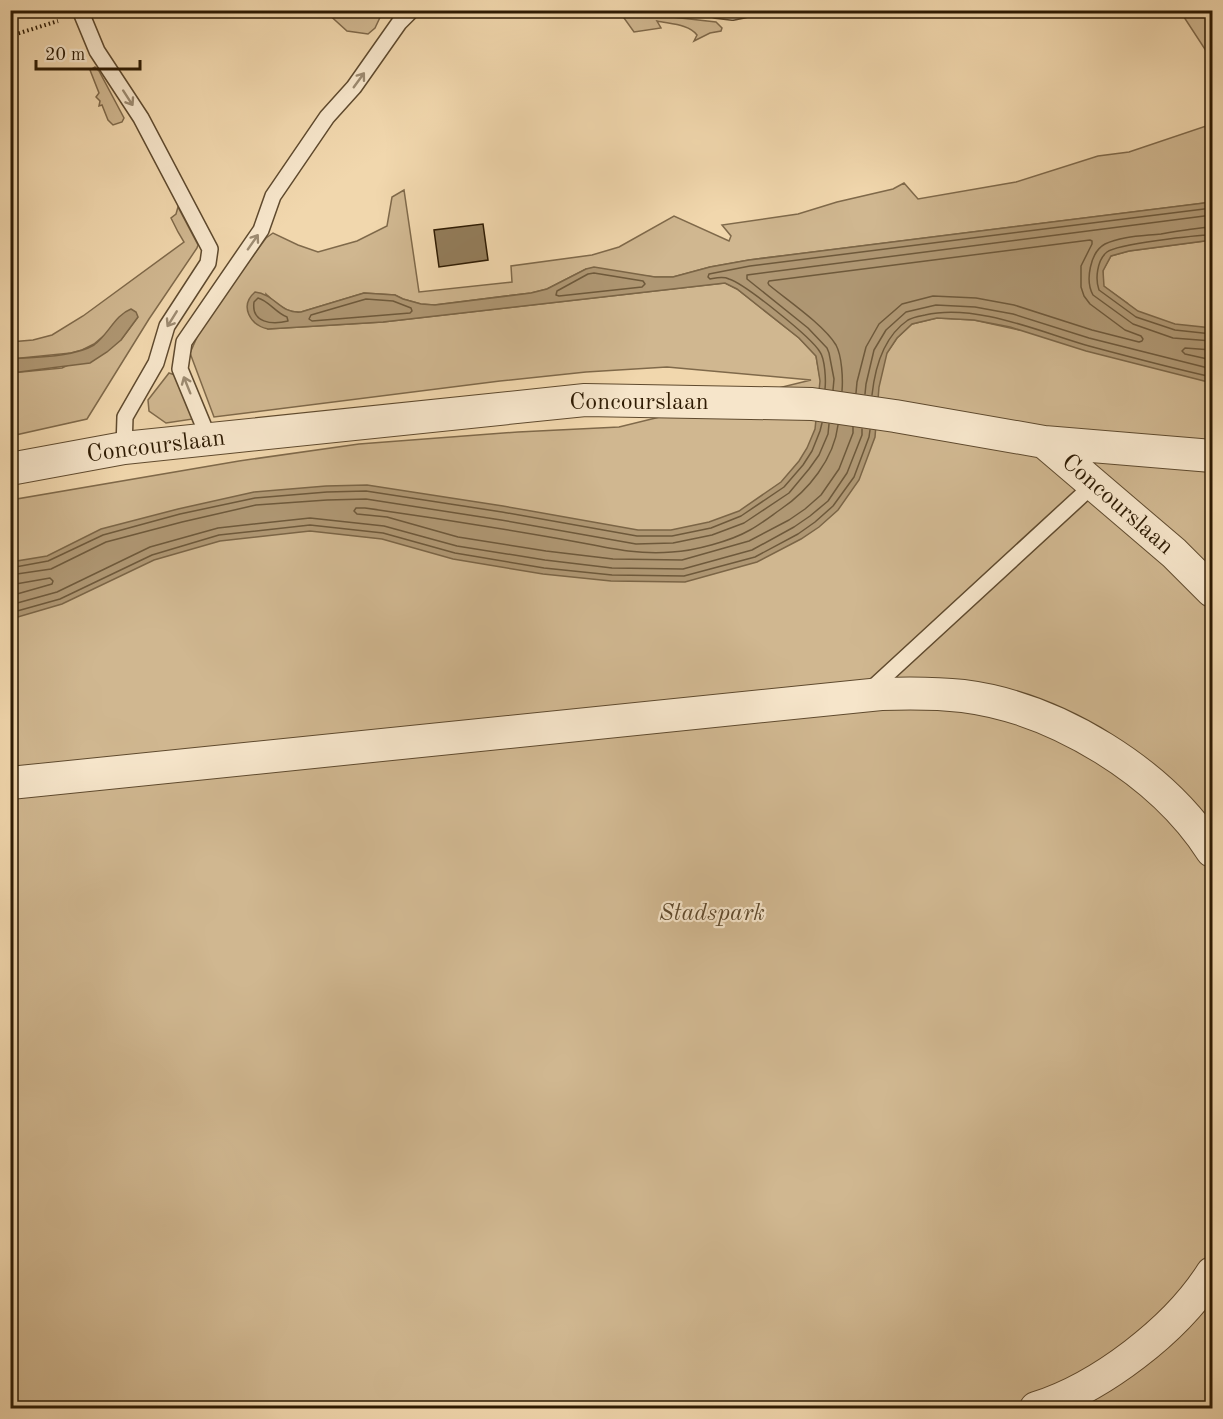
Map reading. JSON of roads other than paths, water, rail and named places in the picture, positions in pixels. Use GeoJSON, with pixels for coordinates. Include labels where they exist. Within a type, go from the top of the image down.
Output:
{"type":"FeatureCollection","features":[{"type":"Feature","properties":{"kind":"street","name":"Concourslaan"},"geometry":{"type":"LineString","coordinates":[[10,469],[124,448],[585,400],[812,404],[1044,442],[1173,553],[1212,591]]}},
{"type":"Feature","properties":{"kind":"street"},"geometry":{"type":"LineString","coordinates":[[1044,442],[1212,456]]}},
{"type":"Feature","properties":{"kind":"street"},"geometry":{"type":"LineString","coordinates":[[10,783],[864,695],[923,693],[964,696],[1005,705],[1045,718],[1083,736],[1119,758],[1152,784],[1182,813],[1212,851]]}},
{"type":"Feature","properties":{"kind":"street"},"geometry":{"type":"LineString","coordinates":[[1036,1408],[1046,1406],[1084,1388],[1120,1366],[1153,1340],[1183,1311],[1212,1273]]}},
{"type":"Feature","properties":{"kind":"lane"},"geometry":{"type":"LineString","coordinates":[[209,439],[180,369],[184,342],[261,230],[273,196],[327,117],[354,87],[399,23],[412,10]]}},
{"type":"Feature","properties":{"kind":"lane"},"geometry":{"type":"LineString","coordinates":[[716,10],[733,12],[743,10]]}},
{"type":"Feature","properties":{"kind":"lane"},"geometry":{"type":"LineString","coordinates":[[81,12],[97,51],[141,118],[210,249],[208,263],[167,326],[156,363],[125,417],[124,448]]}},
{"type":"Feature","properties":{"kind":"lane"},"geometry":{"type":"LineString","coordinates":[[864,695],[1093,485]]}},
{"type":"Feature","properties":{"kind":"water"},"geometry":{"type":"Polygon","coordinates":[[[1212,202],[1212,240],[1129,251],[1111,256],[1103,271],[1104,286],[1138,311],[1175,324],[1212,328],[1212,383],[1086,351],[1010,327],[974,320],[937,318],[912,324],[897,338],[887,353],[879,387],[875,437],[859,480],[838,510],[819,527],[757,562],[685,582],[611,581],[543,574],[453,559],[382,539],[310,531],[220,541],[154,560],[62,604],[11,619],[11,562],[47,556],[101,529],[178,509],[254,492],[367,485],[638,530],[671,530],[709,522],[739,511],[781,482],[799,461],[815,429],[820,381],[816,356],[799,338],[737,289],[725,283],[383,322],[268,329],[256,324],[247,309],[250,297],[255,292],[268,296],[282,307],[294,312],[301,312],[364,293],[395,295],[421,304],[435,305],[531,293],[547,289],[594,267],[655,277],[673,277],[749,260],[1212,202]]]}},
{"type":"Feature","properties":{"kind":"water"},"geometry":{"type":"Polygon","coordinates":[[[131,309],[138,317],[121,340],[90,363],[11,373],[11,359],[65,354],[94,345],[120,316],[131,309]]]}},
{"type":"Feature","properties":{"kind":"park label","name":"Stadspark"},"geometry":{"type":"Point","coordinates":[712,914]}}]}
